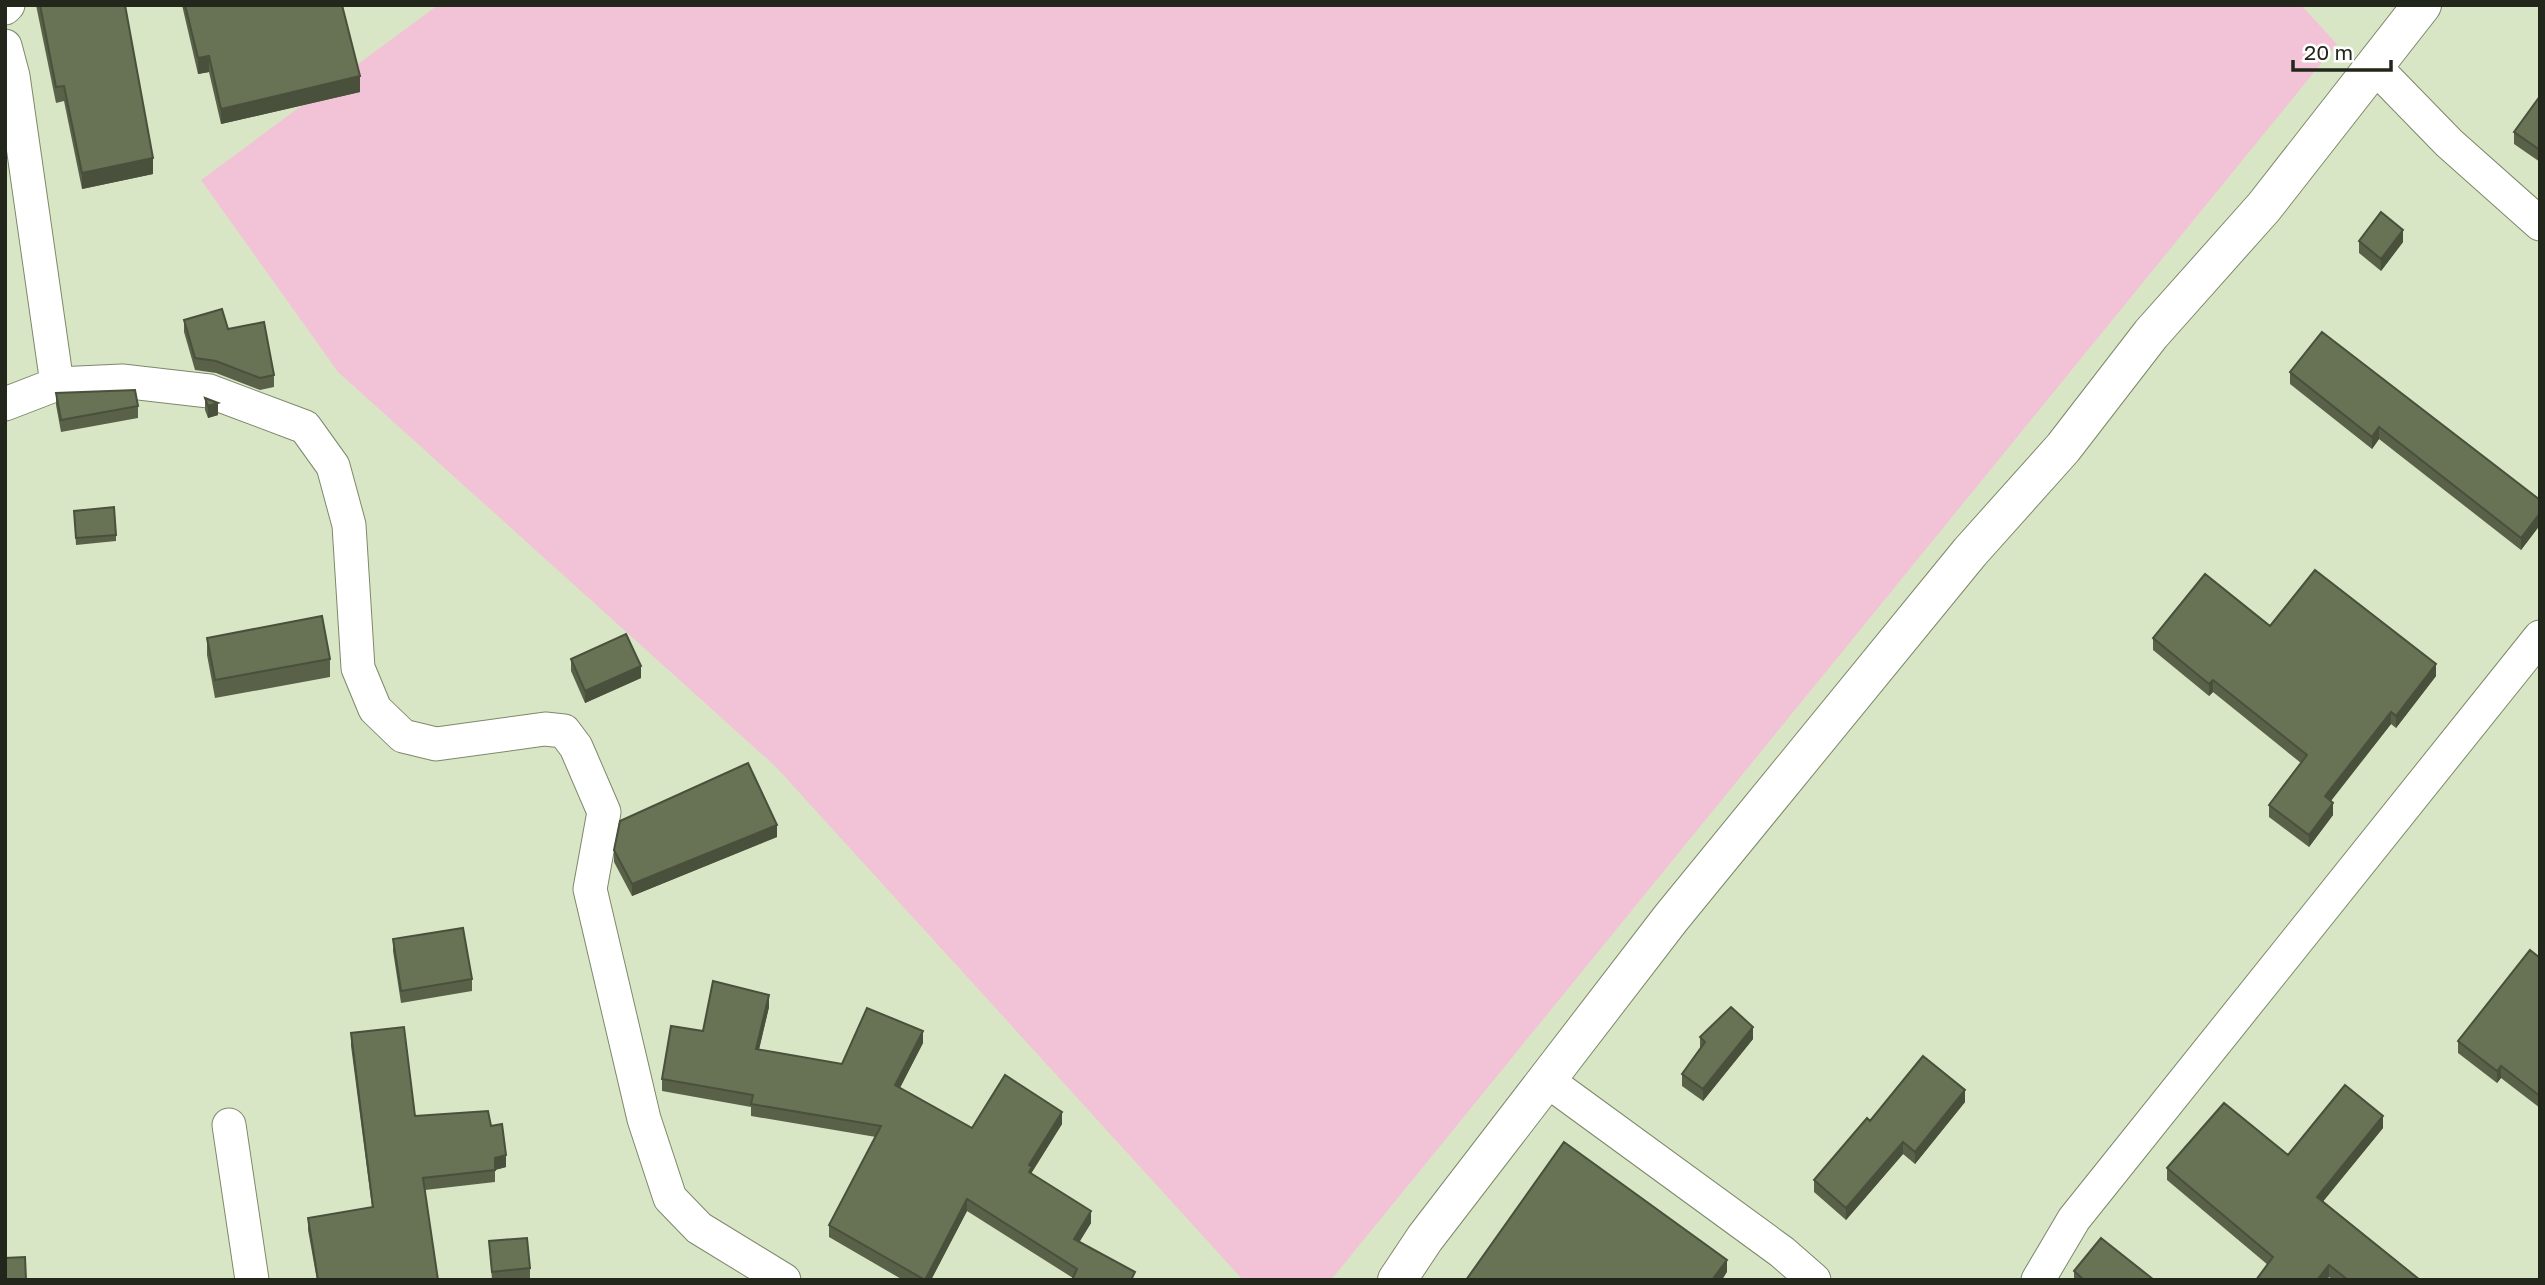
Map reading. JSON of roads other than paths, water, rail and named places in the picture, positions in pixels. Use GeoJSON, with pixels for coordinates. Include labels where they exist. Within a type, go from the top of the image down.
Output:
{"type":"FeatureCollection","features":[{"type":"Feature","properties":{"kind":"street"},"geometry":{"type":"LineString","coordinates":[[1397,1280],[1425,1238],[1545,1079],[1671,918],[1970,552],[2063,448],[2151,334],[2264,207],[2423,5]]}},
{"type":"Feature","properties":{"kind":"street"},"geometry":{"type":"LineString","coordinates":[[5,47],[13,76],[57,384]]}},
{"type":"Feature","properties":{"kind":"street"},"geometry":{"type":"LineString","coordinates":[[2375,67],[2449,143],[2540,224]]}},
{"type":"Feature","properties":{"kind":"street"},"geometry":{"type":"LineString","coordinates":[[5,404],[57,384],[122,382],[209,391],[305,427],[333,466],[349,525],[358,668],[375,709],[403,736],[436,744],[545,729],[564,731],[576,747],[604,812],[590,889],[644,1119],[670,1198],[699,1228],[784,1280]]}},
{"type":"Feature","properties":{"kind":"street"},"geometry":{"type":"LineString","coordinates":[[2038,1280],[2074,1219],[2540,636]]}},
{"type":"Feature","properties":{"kind":"street"},"geometry":{"type":"LineString","coordinates":[[1545,1079],[1782,1252],[1814,1280]]}},
{"type":"Feature","properties":{"kind":"street"},"geometry":{"type":"LineString","coordinates":[[229,1125],[253,1280]]}}]}
